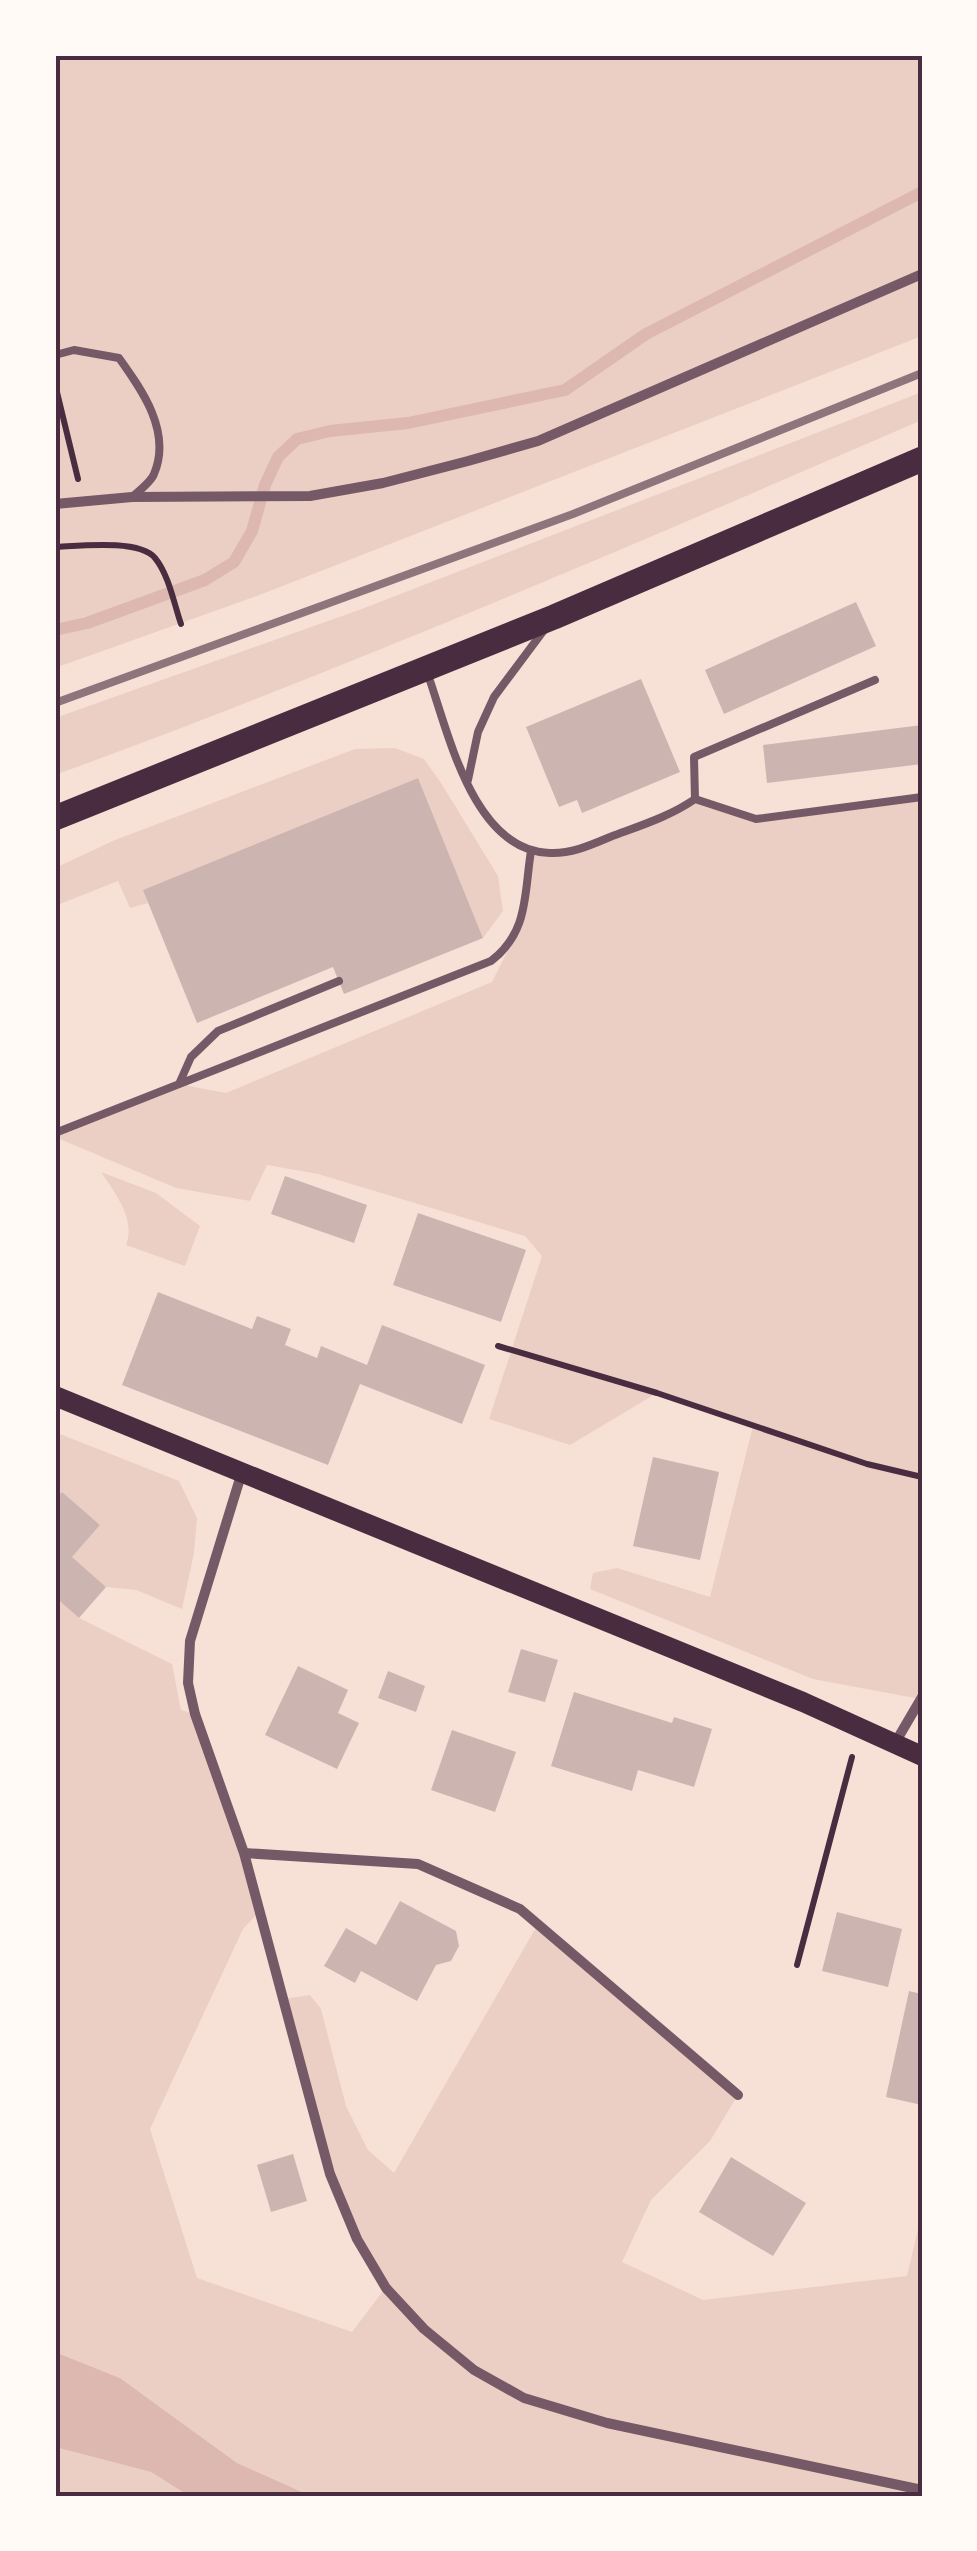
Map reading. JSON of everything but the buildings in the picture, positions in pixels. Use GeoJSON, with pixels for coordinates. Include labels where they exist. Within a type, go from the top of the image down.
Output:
{"type":"FeatureCollection","features":[{"type":"Feature","properties":{"kind":"main road"},"geometry":{"type":"LineString","coordinates":[[55,818],[554,617],[922,459]]}},
{"type":"Feature","properties":{"kind":"main road"},"geometry":{"type":"LineString","coordinates":[[55,1396],[860,1727],[922,1756]]}},
{"type":"Feature","properties":{"kind":"street"},"geometry":{"type":"LineString","coordinates":[[55,504],[132,497],[310,496],[384,482],[538,441],[922,274]]}},
{"type":"Feature","properties":{"kind":"street"},"geometry":{"type":"LineString","coordinates":[[242,1472],[190,1641],[188,1683],[195,1714],[244,1852],[330,2174],[358,2238],[386,2288],[424,2328],[474,2370],[524,2398],[606,2423],[922,2490]]}},
{"type":"Feature","properties":{"kind":"street"},"geometry":{"type":"LineString","coordinates":[[895,1743],[922,1697]]}},
{"type":"Feature","properties":{"kind":"street"},"geometry":{"type":"LineString","coordinates":[[244,1852],[418,1864],[520,1909],[738,2094]]}},
{"type":"Feature","properties":{"kind":"lane"},"geometry":{"type":"LineString","coordinates":[[55,355],[74,350],[119,358],[146,395],[159,438],[154,476],[132,497]]}},
{"type":"Feature","properties":{"kind":"lane"},"geometry":{"type":"LineString","coordinates":[[468,784],[478,732],[494,696],[554,617]]}},
{"type":"Feature","properties":{"kind":"lane"},"geometry":{"type":"LineString","coordinates":[[425,668],[468,784],[490,824],[530,850],[577,850],[676,812],[694,799]]}},
{"type":"Feature","properties":{"kind":"lane"},"geometry":{"type":"LineString","coordinates":[[694,799],[694,758],[874,680]]}},
{"type":"Feature","properties":{"kind":"lane"},"geometry":{"type":"LineString","coordinates":[[694,799],[756,819],[922,796]]}},
{"type":"Feature","properties":{"kind":"lane"},"geometry":{"type":"LineString","coordinates":[[55,1132],[491,961],[509,947],[519,928],[530,850]]}},
{"type":"Feature","properties":{"kind":"lane"},"geometry":{"type":"LineString","coordinates":[[179,1084],[191,1057],[218,1031],[339,981]]}},
{"type":"Feature","properties":{"kind":"path"},"geometry":{"type":"LineString","coordinates":[[55,384],[84,502],[86,546]]}},
{"type":"Feature","properties":{"kind":"path"},"geometry":{"type":"LineString","coordinates":[[55,548],[144,549],[156,559],[181,624]]}},
{"type":"Feature","properties":{"kind":"path"},"geometry":{"type":"LineString","coordinates":[[498,1346],[657,1393],[867,1464],[922,1477]]}},
{"type":"Feature","properties":{"kind":"path"},"geometry":{"type":"LineString","coordinates":[[797,1965],[860,1727]]}},
{"type":"Feature","properties":{"kind":"shaded area"},"geometry":{"type":"Polygon","coordinates":[[[55,55],[922,55],[922,336],[257,596],[55,668],[55,55]]]}},
{"type":"Feature","properties":{"kind":"shaded area"},"geometry":{"type":"Polygon","coordinates":[[[922,392],[922,420],[383,648],[55,775],[55,718],[359,610],[922,392]]]}},
{"type":"Feature","properties":{"kind":"shaded area"},"geometry":{"type":"Polygon","coordinates":[[[395,748],[424,759],[498,876],[503,911],[483,938],[418,778],[144,890],[148,903],[130,908],[118,881],[55,906],[55,868],[115,840],[355,749],[395,748]]]}},
{"type":"Feature","properties":{"kind":"shaded area"},"geometry":{"type":"Polygon","coordinates":[[[922,797],[920,1699],[813,1679],[590,1589],[593,1573],[617,1568],[710,1597],[753,1426],[657,1393],[570,1445],[489,1419],[542,1256],[525,1236],[318,1174],[267,1165],[250,1201],[176,1188],[55,1137],[179,1084],[226,1093],[492,982],[519,928],[531,851],[577,850],[695,799],[756,819],[922,797]]]}},
{"type":"Feature","properties":{"kind":"shaded area"},"geometry":{"type":"Polygon","coordinates":[[[101,1172],[156,1193],[200,1226],[185,1266],[126,1245],[126,1216],[101,1172]]]}},
{"type":"Feature","properties":{"kind":"shaded area"},"geometry":{"type":"Polygon","coordinates":[[[55,1432],[179,1481],[197,1518],[182,1609],[136,1590],[106,1587],[72,1557],[100,1525],[63,1493],[55,1501],[55,1432]]]}},
{"type":"Feature","properties":{"kind":"shaded area"},"geometry":{"type":"Polygon","coordinates":[[[55,1597],[79,1618],[172,1664],[181,1710],[195,1714],[260,1911],[243,1929],[150,2129],[197,2278],[352,2332],[386,2287],[330,2174],[283,1999],[310,1995],[321,2009],[346,2106],[368,2150],[394,2173],[538,1924],[738,2095],[710,2141],[651,2200],[622,2262],[703,2300],[907,2276],[922,2212],[922,2496],[311,2496],[237,2463],[120,2378],[55,2352],[55,1597]]]}},
{"type":"Feature","properties":{"kind":"shaded area"},"geometry":{"type":"Polygon","coordinates":[[[55,2352],[120,2378],[237,2463],[311,2496],[189,2496],[151,2472],[55,2447],[55,2352]]]}},
{"type":"Feature","properties":{"kind":"shaded area"},"geometry":{"type":"Polygon","coordinates":[[[55,2447],[151,2472],[189,2496],[55,2496],[55,2447]]]}},
{"type":"Feature","properties":{"kind":"waterway"},"geometry":{"type":"LineString","coordinates":[[55,630],[87,623],[205,580],[234,562],[252,531],[278,457],[297,439],[330,431],[408,423],[565,390],[646,334],[922,192]]}},
{"type":"Feature","properties":{"kind":"railway"},"geometry":{"type":"LineString","coordinates":[[55,703],[573,514],[922,373]]}}]}
